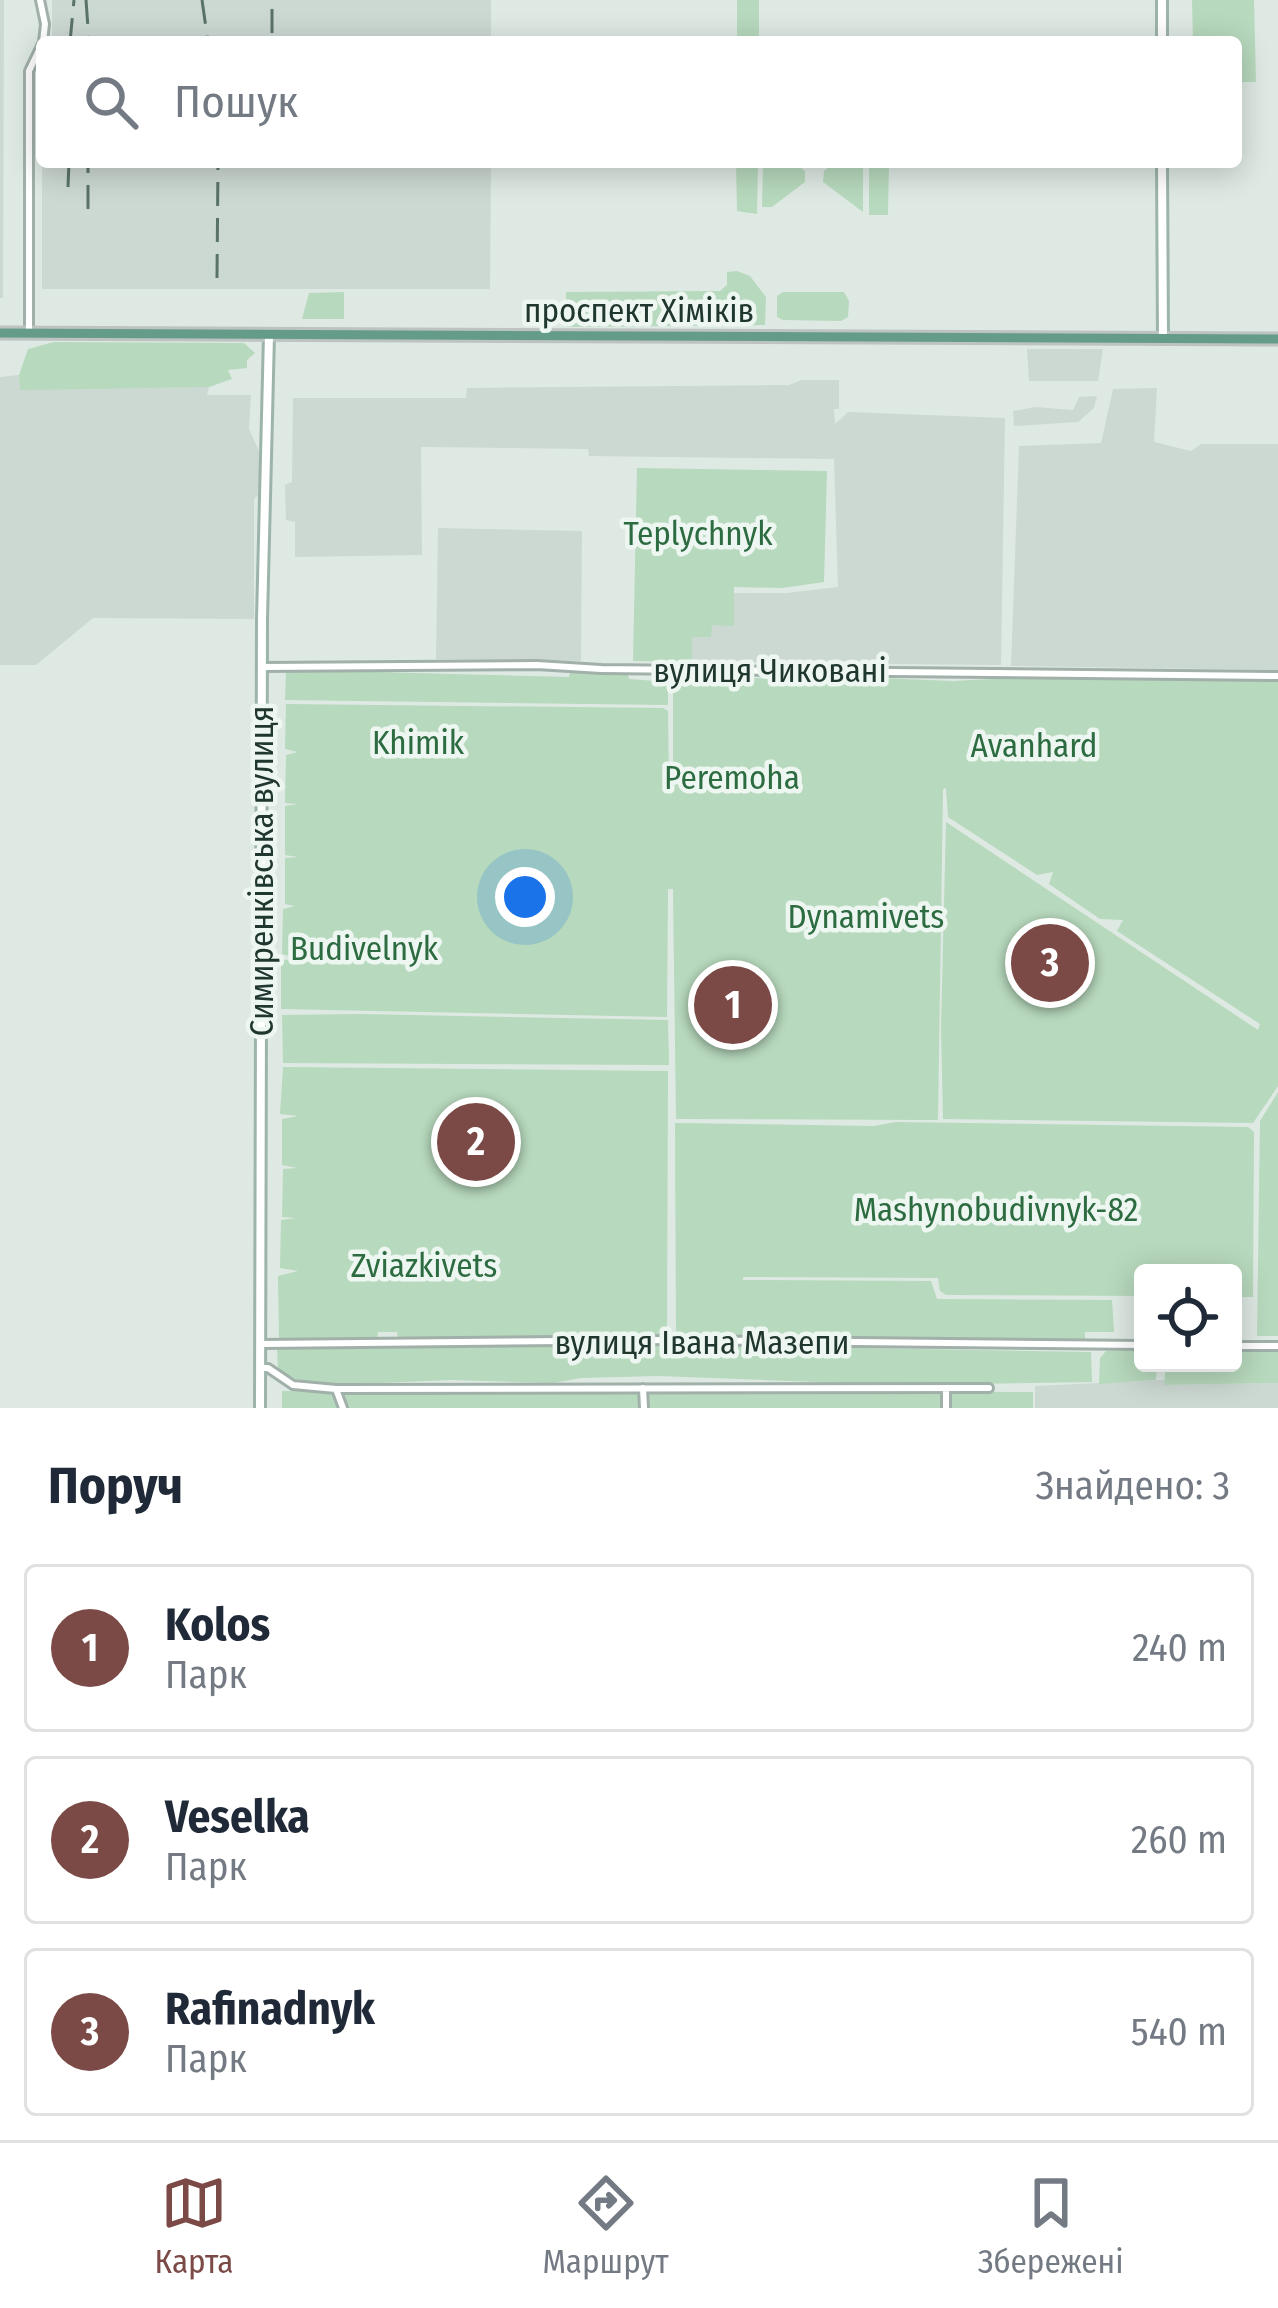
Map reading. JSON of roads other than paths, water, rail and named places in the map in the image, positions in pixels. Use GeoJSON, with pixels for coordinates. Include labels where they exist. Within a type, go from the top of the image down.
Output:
{"type":"FeatureCollection","features":[{"type":"Feature","properties":{"kind":"main road"},"geometry":{"type":"LineString","coordinates":[[1162,0],[1162,36]]}},
{"type":"Feature","properties":{"kind":"main road"},"geometry":{"type":"LineString","coordinates":[[1162,168],[1163,338]]}},
{"type":"Feature","properties":{"kind":"main road","name":"проспект Хіміків"},"geometry":{"type":"LineString","coordinates":[[0,333],[1278,339]]}},
{"type":"Feature","properties":{"kind":"main road","name":"Симиренківська вулиця"},"geometry":{"type":"LineString","coordinates":[[260,1408],[261,667],[269,335]]}},
{"type":"Feature","properties":{"kind":"street"},"geometry":{"type":"LineString","coordinates":[[40,0],[43,36]]}},
{"type":"Feature","properties":{"kind":"street"},"geometry":{"type":"LineString","coordinates":[[29,333],[29,71],[36,56]]}},
{"type":"Feature","properties":{"kind":"street","name":"вулиця Чиковані"},"geometry":{"type":"LineString","coordinates":[[261,667],[537,665],[1278,676]]}},
{"type":"Feature","properties":{"kind":"street","name":"вулиця Івана Мазепи"},"geometry":{"type":"LineString","coordinates":[[260,1344],[672,1340],[1134,1345]]}},
{"type":"Feature","properties":{"kind":"street"},"geometry":{"type":"LineString","coordinates":[[1242,1346],[1278,1346]]}},
{"type":"Feature","properties":{"kind":"street"},"geometry":{"type":"LineString","coordinates":[[260,1368],[292,1384],[336,1388],[989,1388]]}},
{"type":"Feature","properties":{"kind":"street"},"geometry":{"type":"LineString","coordinates":[[336,1388],[343,1408]]}},
{"type":"Feature","properties":{"kind":"street"},"geometry":{"type":"LineString","coordinates":[[643,1388],[644,1408]]}},
{"type":"Feature","properties":{"kind":"street"},"geometry":{"type":"LineString","coordinates":[[946,1388],[946,1408]]}},
{"type":"Feature","properties":{"kind":"railway"},"geometry":{"type":"LineString","coordinates":[[71,36],[74,0]]}},
{"type":"Feature","properties":{"kind":"railway"},"geometry":{"type":"LineString","coordinates":[[86,0],[89,36]]}},
{"type":"Feature","properties":{"kind":"railway"},"geometry":{"type":"LineString","coordinates":[[202,0],[207,36]]}},
{"type":"Feature","properties":{"kind":"railway"},"geometry":{"type":"LineString","coordinates":[[272,0],[272,33]]}},
{"type":"Feature","properties":{"kind":"railway"},"geometry":{"type":"LineString","coordinates":[[68,187],[69,168]]}},
{"type":"Feature","properties":{"kind":"railway"},"geometry":{"type":"LineString","coordinates":[[88,168],[88,209]]}},
{"type":"Feature","properties":{"kind":"railway"},"geometry":{"type":"LineString","coordinates":[[217,278],[218,168]]}},
{"type":"Feature","properties":{"kind":"place","name":"Rafinadnyk"},"geometry":{"type":"Point","coordinates":[1050,963]}},
{"type":"Feature","properties":{"kind":"place","name":"Kolos"},"geometry":{"type":"Point","coordinates":[733,1005]}},
{"type":"Feature","properties":{"kind":"place","name":"Veselka"},"geometry":{"type":"Point","coordinates":[476,1142]}},
{"type":"Feature","properties":{"kind":"park label","name":"Teplychnyk"},"geometry":{"type":"Point","coordinates":[698,533]}},
{"type":"Feature","properties":{"kind":"park label","name":"Khimik"},"geometry":{"type":"Point","coordinates":[418,742]}},
{"type":"Feature","properties":{"kind":"park label","name":"Avanhard"},"geometry":{"type":"Point","coordinates":[1034,745]}},
{"type":"Feature","properties":{"kind":"park label","name":"Peremoha"},"geometry":{"type":"Point","coordinates":[732,777]}},
{"type":"Feature","properties":{"kind":"park label","name":"Dynamivets"},"geometry":{"type":"Point","coordinates":[866,916]}},
{"type":"Feature","properties":{"kind":"park label","name":"Budivelnyk"},"geometry":{"type":"Point","coordinates":[364,948]}},
{"type":"Feature","properties":{"kind":"park label","name":"Mashynobudivnyk-82"},"geometry":{"type":"Point","coordinates":[996,1209]}},
{"type":"Feature","properties":{"kind":"park label","name":"Zviazkivets"},"geometry":{"type":"Point","coordinates":[424,1265]}}]}
